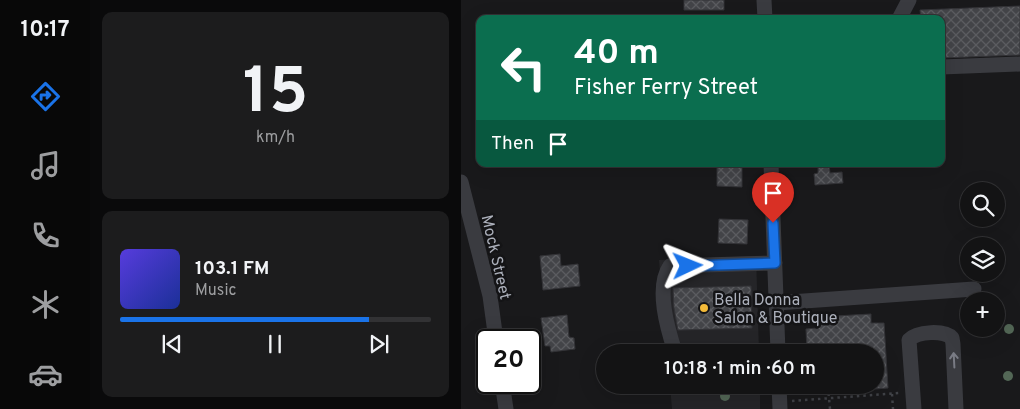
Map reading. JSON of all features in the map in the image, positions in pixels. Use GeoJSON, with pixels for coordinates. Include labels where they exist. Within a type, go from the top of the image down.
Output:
{"type":"FeatureCollection","features":[{"type":"Feature","properties":{"kind":"street"},"geometry":{"type":"LineString","coordinates":[[764,0],[765,15]]}},
{"type":"Feature","properties":{"kind":"street"},"geometry":{"type":"LineString","coordinates":[[901,15],[909,0]]}},
{"type":"Feature","properties":{"kind":"street"},"geometry":{"type":"LineString","coordinates":[[945,67],[1020,64]]}},
{"type":"Feature","properties":{"kind":"street"},"geometry":{"type":"LineString","coordinates":[[771,167],[778,344]]}},
{"type":"Feature","properties":{"kind":"street","name":"Mock Street"},"geometry":{"type":"LineString","coordinates":[[461,182],[490,296],[494,329]]}},
{"type":"Feature","properties":{"kind":"street"},"geometry":{"type":"LineString","coordinates":[[673,344],[665,306],[665,278],[670,266],[775,263]]}},
{"type":"Feature","properties":{"kind":"street"},"geometry":{"type":"LineString","coordinates":[[777,303],[975,289]]}},
{"type":"Feature","properties":{"kind":"street"},"geometry":{"type":"LineString","coordinates":[[914,409],[909,340],[917,334],[945,332],[952,338],[953,344],[956,409]]}},
{"type":"Feature","properties":{"kind":"street"},"geometry":{"type":"LineString","coordinates":[[504,394],[506,409]]}},
{"type":"Feature","properties":{"kind":"path"},"geometry":{"type":"LineString","coordinates":[[780,406],[829,399],[913,392]]}},
{"type":"Feature","properties":{"kind":"path"},"geometry":{"type":"LineString","coordinates":[[829,394],[830,409]]}},
{"type":"Feature","properties":{"kind":"path"},"geometry":{"type":"LineString","coordinates":[[891,394],[893,409]]}},
{"type":"Feature","properties":{"kind":"shaded area"},"geometry":{"type":"Polygon","coordinates":[[[756,256],[759,344],[666,344],[659,260],[756,256]]]}},
{"type":"Feature","properties":{"kind":"shaded area"},"geometry":{"type":"Polygon","coordinates":[[[671,394],[760,394],[760,409],[672,409],[671,394]]]}},
{"type":"Feature","properties":{"kind":"building"},"geometry":{"type":"Polygon","coordinates":[[[684,0],[724,0],[724,10],[684,10],[684,0]]]}},
{"type":"Feature","properties":{"kind":"building"},"geometry":{"type":"Polygon","coordinates":[[[1020,6],[1020,55],[945,58],[945,15],[921,15],[920,10],[1020,6]]]}},
{"type":"Feature","properties":{"kind":"building"},"geometry":{"type":"Polygon","coordinates":[[[717,167],[742,167],[742,187],[717,186],[717,167]]]}},
{"type":"Feature","properties":{"kind":"building"},"geometry":{"type":"Polygon","coordinates":[[[818,167],[829,167],[830,173],[842,172],[843,183],[815,185],[814,174],[818,173],[818,167]]]}},
{"type":"Feature","properties":{"kind":"building"},"geometry":{"type":"Polygon","coordinates":[[[719,219],[748,220],[747,244],[718,243],[719,219]]]}},
{"type":"Feature","properties":{"kind":"building"},"geometry":{"type":"Polygon","coordinates":[[[560,254],[561,266],[578,264],[580,286],[543,290],[540,256],[560,254]]]}},
{"type":"Feature","properties":{"kind":"building"},"geometry":{"type":"Polygon","coordinates":[[[751,286],[752,328],[678,330],[673,288],[751,286]]]}},
{"type":"Feature","properties":{"kind":"building"},"geometry":{"type":"Polygon","coordinates":[[[871,314],[871,323],[884,323],[888,388],[884,388],[884,344],[807,344],[806,329],[817,328],[817,317],[871,314]]]}},
{"type":"Feature","properties":{"kind":"building"},"geometry":{"type":"Polygon","coordinates":[[[567,315],[569,337],[574,338],[575,349],[551,352],[550,346],[545,346],[541,318],[567,315]]]}},
{"type":"Feature","properties":{"kind":"place","name":"Bella Donna Salon & Boutique"},"geometry":{"type":"Point","coordinates":[704,308]}},
{"type":"Feature","properties":{"kind":"route"},"geometry":{"type":"LineString","coordinates":[[688,266],[775,263],[773,223]]}}]}
